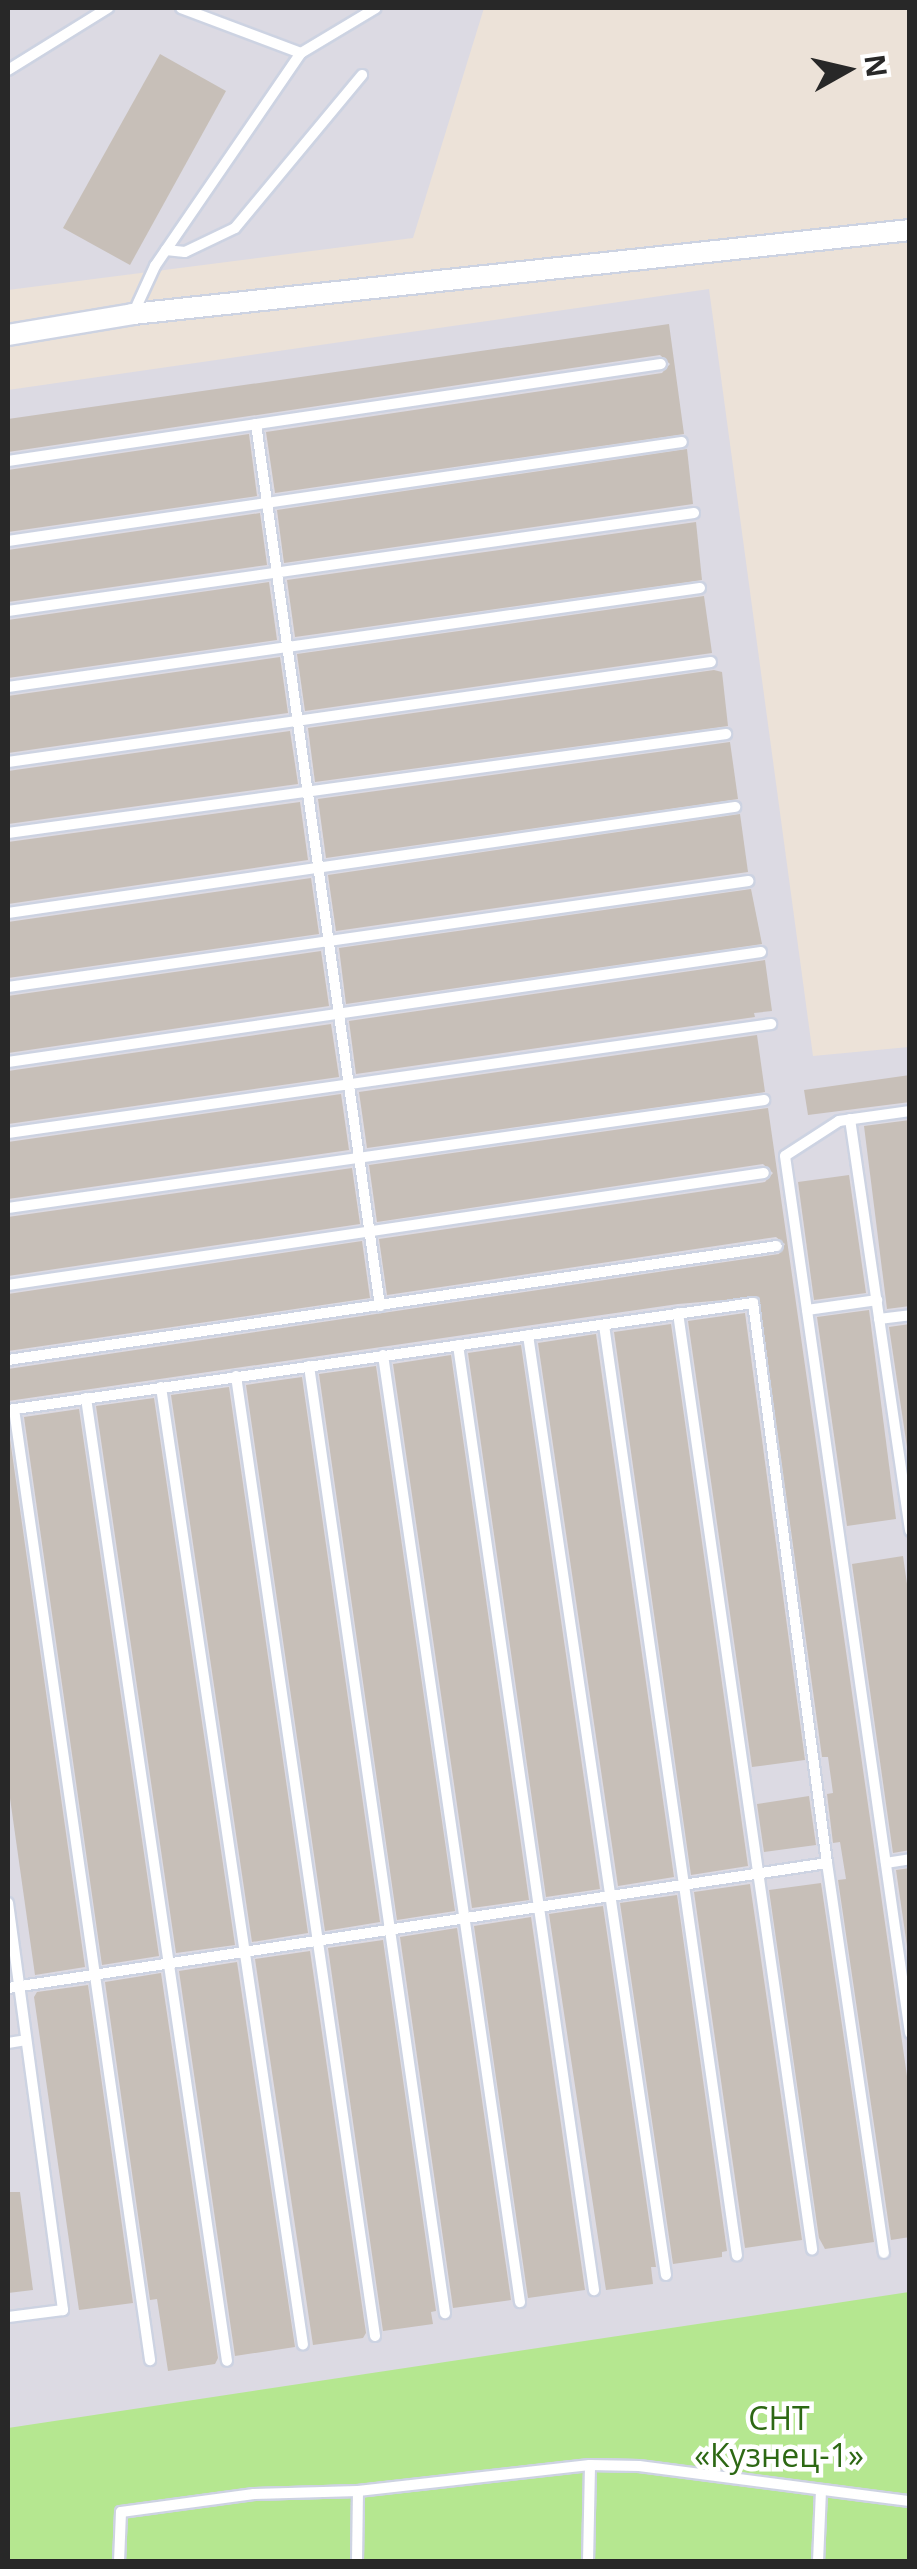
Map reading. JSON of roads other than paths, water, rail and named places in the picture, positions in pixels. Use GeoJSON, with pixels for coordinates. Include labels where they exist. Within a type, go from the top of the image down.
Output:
{"type":"FeatureCollection","features":[{"type":"Feature","properties":{"kind":"street"},"geometry":{"type":"LineString","coordinates":[[8,335],[133,314],[910,230]]}},
{"type":"Feature","properties":{"kind":"lane"},"geometry":{"type":"LineString","coordinates":[[8,70],[108,8]]}},
{"type":"Feature","properties":{"kind":"lane"},"geometry":{"type":"LineString","coordinates":[[181,8],[300,53]]}},
{"type":"Feature","properties":{"kind":"lane"},"geometry":{"type":"LineString","coordinates":[[133,314],[166,250],[300,53],[376,8]]}},
{"type":"Feature","properties":{"kind":"lane"},"geometry":{"type":"LineString","coordinates":[[166,250],[186,252],[235,228],[362,75]]}},
{"type":"Feature","properties":{"kind":"lane"},"geometry":{"type":"LineString","coordinates":[[8,461],[661,364]]}},
{"type":"Feature","properties":{"kind":"lane"},"geometry":{"type":"LineString","coordinates":[[256,424],[380,1306]]}},
{"type":"Feature","properties":{"kind":"lane"},"geometry":{"type":"LineString","coordinates":[[8,541],[682,442]]}},
{"type":"Feature","properties":{"kind":"lane"},"geometry":{"type":"LineString","coordinates":[[8,612],[694,513]]}},
{"type":"Feature","properties":{"kind":"lane"},"geometry":{"type":"LineString","coordinates":[[8,687],[700,588]]}},
{"type":"Feature","properties":{"kind":"lane"},"geometry":{"type":"LineString","coordinates":[[8,762],[711,662]]}},
{"type":"Feature","properties":{"kind":"lane"},"geometry":{"type":"LineString","coordinates":[[8,833],[726,734]]}},
{"type":"Feature","properties":{"kind":"lane"},"geometry":{"type":"LineString","coordinates":[[8,913],[318,871],[735,807]]}},
{"type":"Feature","properties":{"kind":"lane"},"geometry":{"type":"LineString","coordinates":[[8,987],[748,881]]}},
{"type":"Feature","properties":{"kind":"lane"},"geometry":{"type":"LineString","coordinates":[[8,1062],[761,952]]}},
{"type":"Feature","properties":{"kind":"lane"},"geometry":{"type":"LineString","coordinates":[[8,1134],[771,1024]]}},
{"type":"Feature","properties":{"kind":"lane"},"geometry":{"type":"LineString","coordinates":[[8,1208],[764,1100]]}},
{"type":"Feature","properties":{"kind":"lane"},"geometry":{"type":"LineString","coordinates":[[910,1111],[839,1121],[785,1156],[910,2033]]}},
{"type":"Feature","properties":{"kind":"lane"},"geometry":{"type":"LineString","coordinates":[[850,1120],[910,1530]]}},
{"type":"Feature","properties":{"kind":"lane"},"geometry":{"type":"LineString","coordinates":[[8,1285],[764,1173]]}},
{"type":"Feature","properties":{"kind":"lane"},"geometry":{"type":"LineString","coordinates":[[8,1360],[777,1246]]}},
{"type":"Feature","properties":{"kind":"lane"},"geometry":{"type":"LineString","coordinates":[[807,1310],[877,1300]]}},
{"type":"Feature","properties":{"kind":"lane"},"geometry":{"type":"LineString","coordinates":[[150,2360],[11,1410],[236,1376],[753,1303],[826,1863],[884,2253]]}},
{"type":"Feature","properties":{"kind":"lane"},"geometry":{"type":"LineString","coordinates":[[678,1313],[812,2249]]}},
{"type":"Feature","properties":{"kind":"lane"},"geometry":{"type":"LineString","coordinates":[[879,1319],[910,1316]]}},
{"type":"Feature","properties":{"kind":"lane"},"geometry":{"type":"LineString","coordinates":[[604,1324],[737,2256]]}},
{"type":"Feature","properties":{"kind":"lane"},"geometry":{"type":"LineString","coordinates":[[528,1335],[666,2276]]}},
{"type":"Feature","properties":{"kind":"lane"},"geometry":{"type":"LineString","coordinates":[[458,1345],[594,2290]]}},
{"type":"Feature","properties":{"kind":"lane"},"geometry":{"type":"LineString","coordinates":[[383,1355],[520,2302]]}},
{"type":"Feature","properties":{"kind":"lane"},"geometry":{"type":"LineString","coordinates":[[308,1366],[445,2313]]}},
{"type":"Feature","properties":{"kind":"lane"},"geometry":{"type":"LineString","coordinates":[[236,1376],[375,2336]]}},
{"type":"Feature","properties":{"kind":"lane"},"geometry":{"type":"LineString","coordinates":[[162,1387],[302,2344]]}},
{"type":"Feature","properties":{"kind":"lane"},"geometry":{"type":"LineString","coordinates":[[86,1398],[226,2361]]}},
{"type":"Feature","properties":{"kind":"lane"},"geometry":{"type":"LineString","coordinates":[[886,1863],[910,1859]]}},
{"type":"Feature","properties":{"kind":"lane"},"geometry":{"type":"LineString","coordinates":[[13,1988],[826,1863]]}},
{"type":"Feature","properties":{"kind":"lane"},"geometry":{"type":"LineString","coordinates":[[8,1903],[13,1988],[26,2040],[63,2310],[8,2317]]}},
{"type":"Feature","properties":{"kind":"lane"},"geometry":{"type":"LineString","coordinates":[[8,2043],[26,2040]]}},
{"type":"Feature","properties":{"kind":"lane"},"geometry":{"type":"LineString","coordinates":[[588,2562],[590,2465]]}},
{"type":"Feature","properties":{"kind":"lane"},"geometry":{"type":"LineString","coordinates":[[119,2562],[121,2512],[254,2494],[358,2490],[590,2465],[639,2466],[910,2501]]}},
{"type":"Feature","properties":{"kind":"lane"},"geometry":{"type":"LineString","coordinates":[[358,2490],[358,2562]]}},
{"type":"Feature","properties":{"kind":"lane"},"geometry":{"type":"LineString","coordinates":[[818,2562],[821,2490]]}},
{"type":"Feature","properties":{"kind":"park label","name":"СНТ «Кузнец-1»"},"geometry":{"type":"Point","coordinates":[779,2438]}}]}
